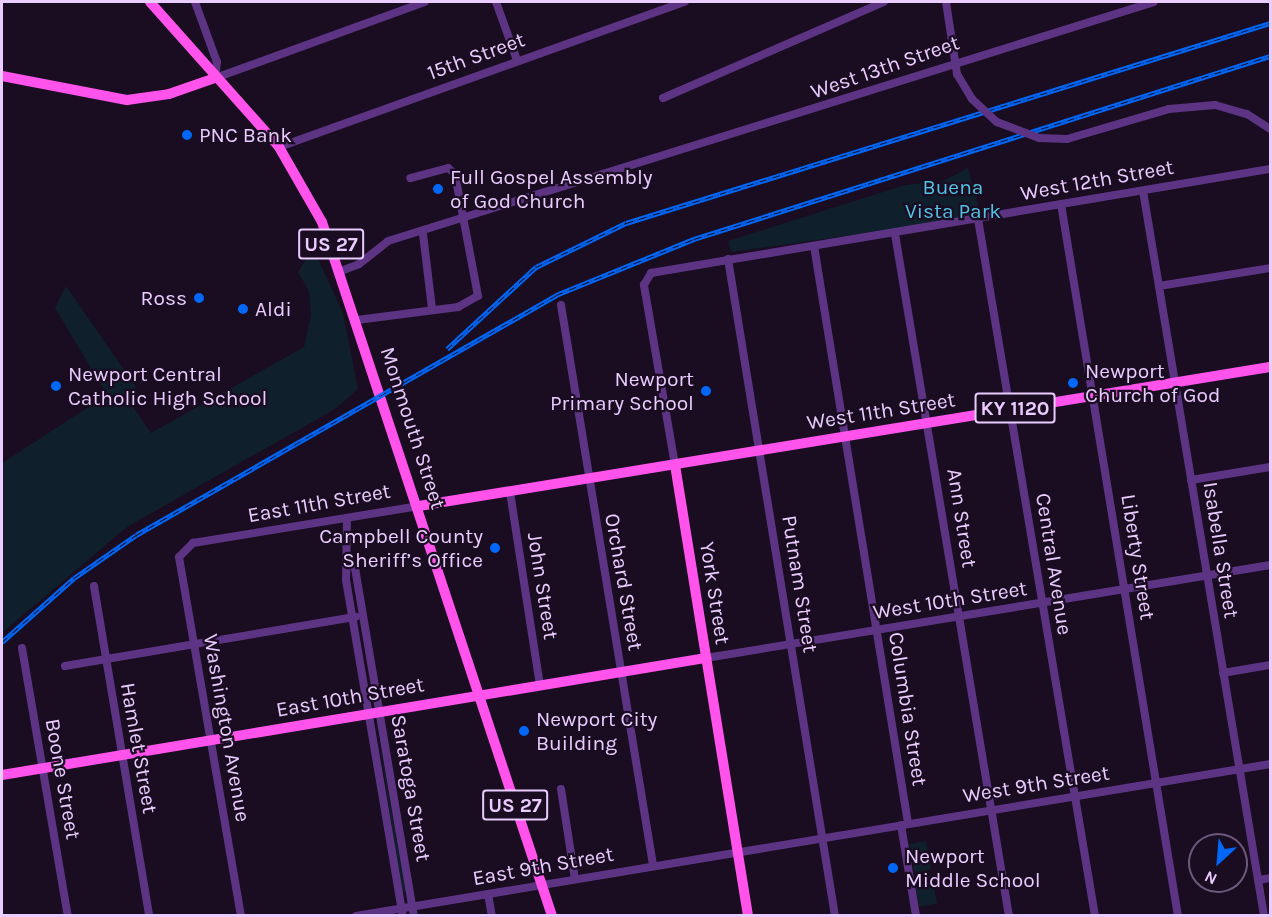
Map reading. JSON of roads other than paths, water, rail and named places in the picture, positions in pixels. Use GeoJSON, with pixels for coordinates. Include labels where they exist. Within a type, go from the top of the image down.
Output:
{"type":"FeatureCollection","features":[{"type":"Feature","properties":{"kind":"main road","name":"Monmouth Street"},"geometry":{"type":"LineString","coordinates":[[150,2],[215,78],[279,147],[311,199],[341,271],[552,915]]}},
{"type":"Feature","properties":{"kind":"main road"},"geometry":{"type":"LineString","coordinates":[[2,76],[127,100],[169,94],[215,78]]}},
{"type":"Feature","properties":{"kind":"main road","name":"West 11th Street"},"geometry":{"type":"LineString","coordinates":[[675,465],[1270,367]]}},
{"type":"Feature","properties":{"kind":"main road","name":"East 11th Street"},"geometry":{"type":"LineString","coordinates":[[419,506],[675,465]]}},
{"type":"Feature","properties":{"kind":"main road","name":"York Street"},"geometry":{"type":"LineString","coordinates":[[675,465],[748,915]]}},
{"type":"Feature","properties":{"kind":"main road","name":"East 10th Street"},"geometry":{"type":"LineString","coordinates":[[2,775],[706,658]]}},
{"type":"Feature","properties":{"kind":"street"},"geometry":{"type":"LineString","coordinates":[[195,2],[217,62],[215,78],[425,2]]}},
{"type":"Feature","properties":{"kind":"street"},"geometry":{"type":"LineString","coordinates":[[496,2],[517,60]]}},
{"type":"Feature","properties":{"kind":"street","name":"15th Street"},"geometry":{"type":"LineString","coordinates":[[279,147],[517,60],[685,2]]}},
{"type":"Feature","properties":{"kind":"street"},"geometry":{"type":"LineString","coordinates":[[663,98],[884,2]]}},
{"type":"Feature","properties":{"kind":"street"},"geometry":{"type":"LineString","coordinates":[[946,2],[957,74],[972,99],[997,122],[1039,138],[1067,139],[1169,109],[1215,105],[1247,114],[1270,129]]}},
{"type":"Feature","properties":{"kind":"street","name":"West 13th Street"},"geometry":{"type":"LineString","coordinates":[[341,271],[359,264],[388,242],[423,234],[628,169],[955,61],[1154,2]]}},
{"type":"Feature","properties":{"kind":"street"},"geometry":{"type":"LineString","coordinates":[[357,320],[476,299],[466,219],[458,180],[448,168],[410,178]]}},
{"type":"Feature","properties":{"kind":"street","name":"West 12th Street"},"geometry":{"type":"LineString","coordinates":[[646,278],[728,259],[896,234],[1270,169]]}},
{"type":"Feature","properties":{"kind":"street","name":"Isabella Street"},"geometry":{"type":"LineString","coordinates":[[1143,191],[1264,915]]}},
{"type":"Feature","properties":{"kind":"street","name":"Liberty Street"},"geometry":{"type":"LineString","coordinates":[[1061,204],[1178,915]]}},
{"type":"Feature","properties":{"kind":"street","name":"Central Avenue"},"geometry":{"type":"LineString","coordinates":[[978,219],[1073,797],[1095,915]]}},
{"type":"Feature","properties":{"kind":"street"},"geometry":{"type":"LineString","coordinates":[[423,234],[432,308]]}},
{"type":"Feature","properties":{"kind":"street","name":"Ann Street"},"geometry":{"type":"LineString","coordinates":[[896,234],[1009,915]]}},
{"type":"Feature","properties":{"kind":"street","name":"Columbia Street"},"geometry":{"type":"LineString","coordinates":[[814,246],[876,629],[905,824],[915,915]]}},
{"type":"Feature","properties":{"kind":"street","name":"Putnam Street"},"geometry":{"type":"LineString","coordinates":[[728,259],[836,915]]}},
{"type":"Feature","properties":{"kind":"street"},"geometry":{"type":"LineString","coordinates":[[1159,286],[1270,268]]}},
{"type":"Feature","properties":{"kind":"street","name":"York Street"},"geometry":{"type":"LineString","coordinates":[[646,278],[675,465]]}},
{"type":"Feature","properties":{"kind":"street","name":"Orchard Street"},"geometry":{"type":"LineString","coordinates":[[561,305],[653,865]]}},
{"type":"Feature","properties":{"kind":"street"},"geometry":{"type":"LineString","coordinates":[[1191,480],[1270,467]]}},
{"type":"Feature","properties":{"kind":"street","name":"John Street"},"geometry":{"type":"LineString","coordinates":[[510,492],[540,685]]}},
{"type":"Feature","properties":{"kind":"street","name":"East 11th Street"},"geometry":{"type":"LineString","coordinates":[[184,548],[419,506]]}},
{"type":"Feature","properties":{"kind":"street","name":"Saratoga Street"},"geometry":{"type":"LineString","coordinates":[[347,518],[349,563],[363,616],[402,912]]}},
{"type":"Feature","properties":{"kind":"street","name":"Washington Avenue"},"geometry":{"type":"LineString","coordinates":[[184,548],[179,557],[241,915]]}},
{"type":"Feature","properties":{"kind":"street","name":"Saratoga Street"},"geometry":{"type":"LineString","coordinates":[[349,563],[345,570],[351,617],[374,712],[413,911]]}},
{"type":"Feature","properties":{"kind":"street","name":"West 10th Street"},"geometry":{"type":"LineString","coordinates":[[706,658],[1270,565]]}},
{"type":"Feature","properties":{"kind":"street","name":"Hamlet Street"},"geometry":{"type":"LineString","coordinates":[[94,585],[149,915]]}},
{"type":"Feature","properties":{"kind":"street"},"geometry":{"type":"LineString","coordinates":[[65,666],[363,616]]}},
{"type":"Feature","properties":{"kind":"street","name":"Boone Street"},"geometry":{"type":"LineString","coordinates":[[22,648],[68,915]]}},
{"type":"Feature","properties":{"kind":"street"},"geometry":{"type":"LineString","coordinates":[[1223,673],[1270,665]]}},
{"type":"Feature","properties":{"kind":"street","name":"West 9th Street"},"geometry":{"type":"LineString","coordinates":[[737,851],[1270,764]]}},
{"type":"Feature","properties":{"kind":"street"},"geometry":{"type":"LineString","coordinates":[[561,789],[575,879]]}},
{"type":"Feature","properties":{"kind":"street","name":"East 9th Street"},"geometry":{"type":"LineString","coordinates":[[356,915],[413,911],[542,884],[737,851]]}},
{"type":"Feature","properties":{"kind":"street"},"geometry":{"type":"LineString","coordinates":[[1258,880],[1270,878]]}},
{"type":"Feature","properties":{"kind":"street"},"geometry":{"type":"LineString","coordinates":[[488,894],[492,915]]}},
{"type":"Feature","properties":{"kind":"railway"},"geometry":{"type":"LineString","coordinates":[[447,349],[536,267],[626,223],[1270,23]]}},
{"type":"Feature","properties":{"kind":"railway"},"geometry":{"type":"LineString","coordinates":[[2,642],[74,578],[136,535],[556,295],[694,239],[1270,56]]}},
{"type":"Feature","properties":{"kind":"place","name":"PNC Bank"},"geometry":{"type":"Point","coordinates":[187,135]}},
{"type":"Feature","properties":{"kind":"place","name":"Full Gospel Assembly of God Church"},"geometry":{"type":"Point","coordinates":[438,189]}},
{"type":"Feature","properties":{"kind":"place","name":"Ross"},"geometry":{"type":"Point","coordinates":[199,298]}},
{"type":"Feature","properties":{"kind":"place","name":"Aldi"},"geometry":{"type":"Point","coordinates":[243,309]}},
{"type":"Feature","properties":{"kind":"place","name":"Newport Church of God"},"geometry":{"type":"Point","coordinates":[1073,383]}},
{"type":"Feature","properties":{"kind":"place","name":"Newport Central Catholic High School"},"geometry":{"type":"Point","coordinates":[56,386]}},
{"type":"Feature","properties":{"kind":"place","name":"Newport Primary School"},"geometry":{"type":"Point","coordinates":[706,391]}},
{"type":"Feature","properties":{"kind":"place","name":"Campbell County Sheriff’s Office"},"geometry":{"type":"Point","coordinates":[495,548]}},
{"type":"Feature","properties":{"kind":"place","name":"Newport City Building"},"geometry":{"type":"Point","coordinates":[524,731]}},
{"type":"Feature","properties":{"kind":"place","name":"Newport Middle School"},"geometry":{"type":"Point","coordinates":[893,868]}},
{"type":"Feature","properties":{"kind":"park label","name":"Buena Vista Park"},"geometry":{"type":"Point","coordinates":[953,199]}}]}
